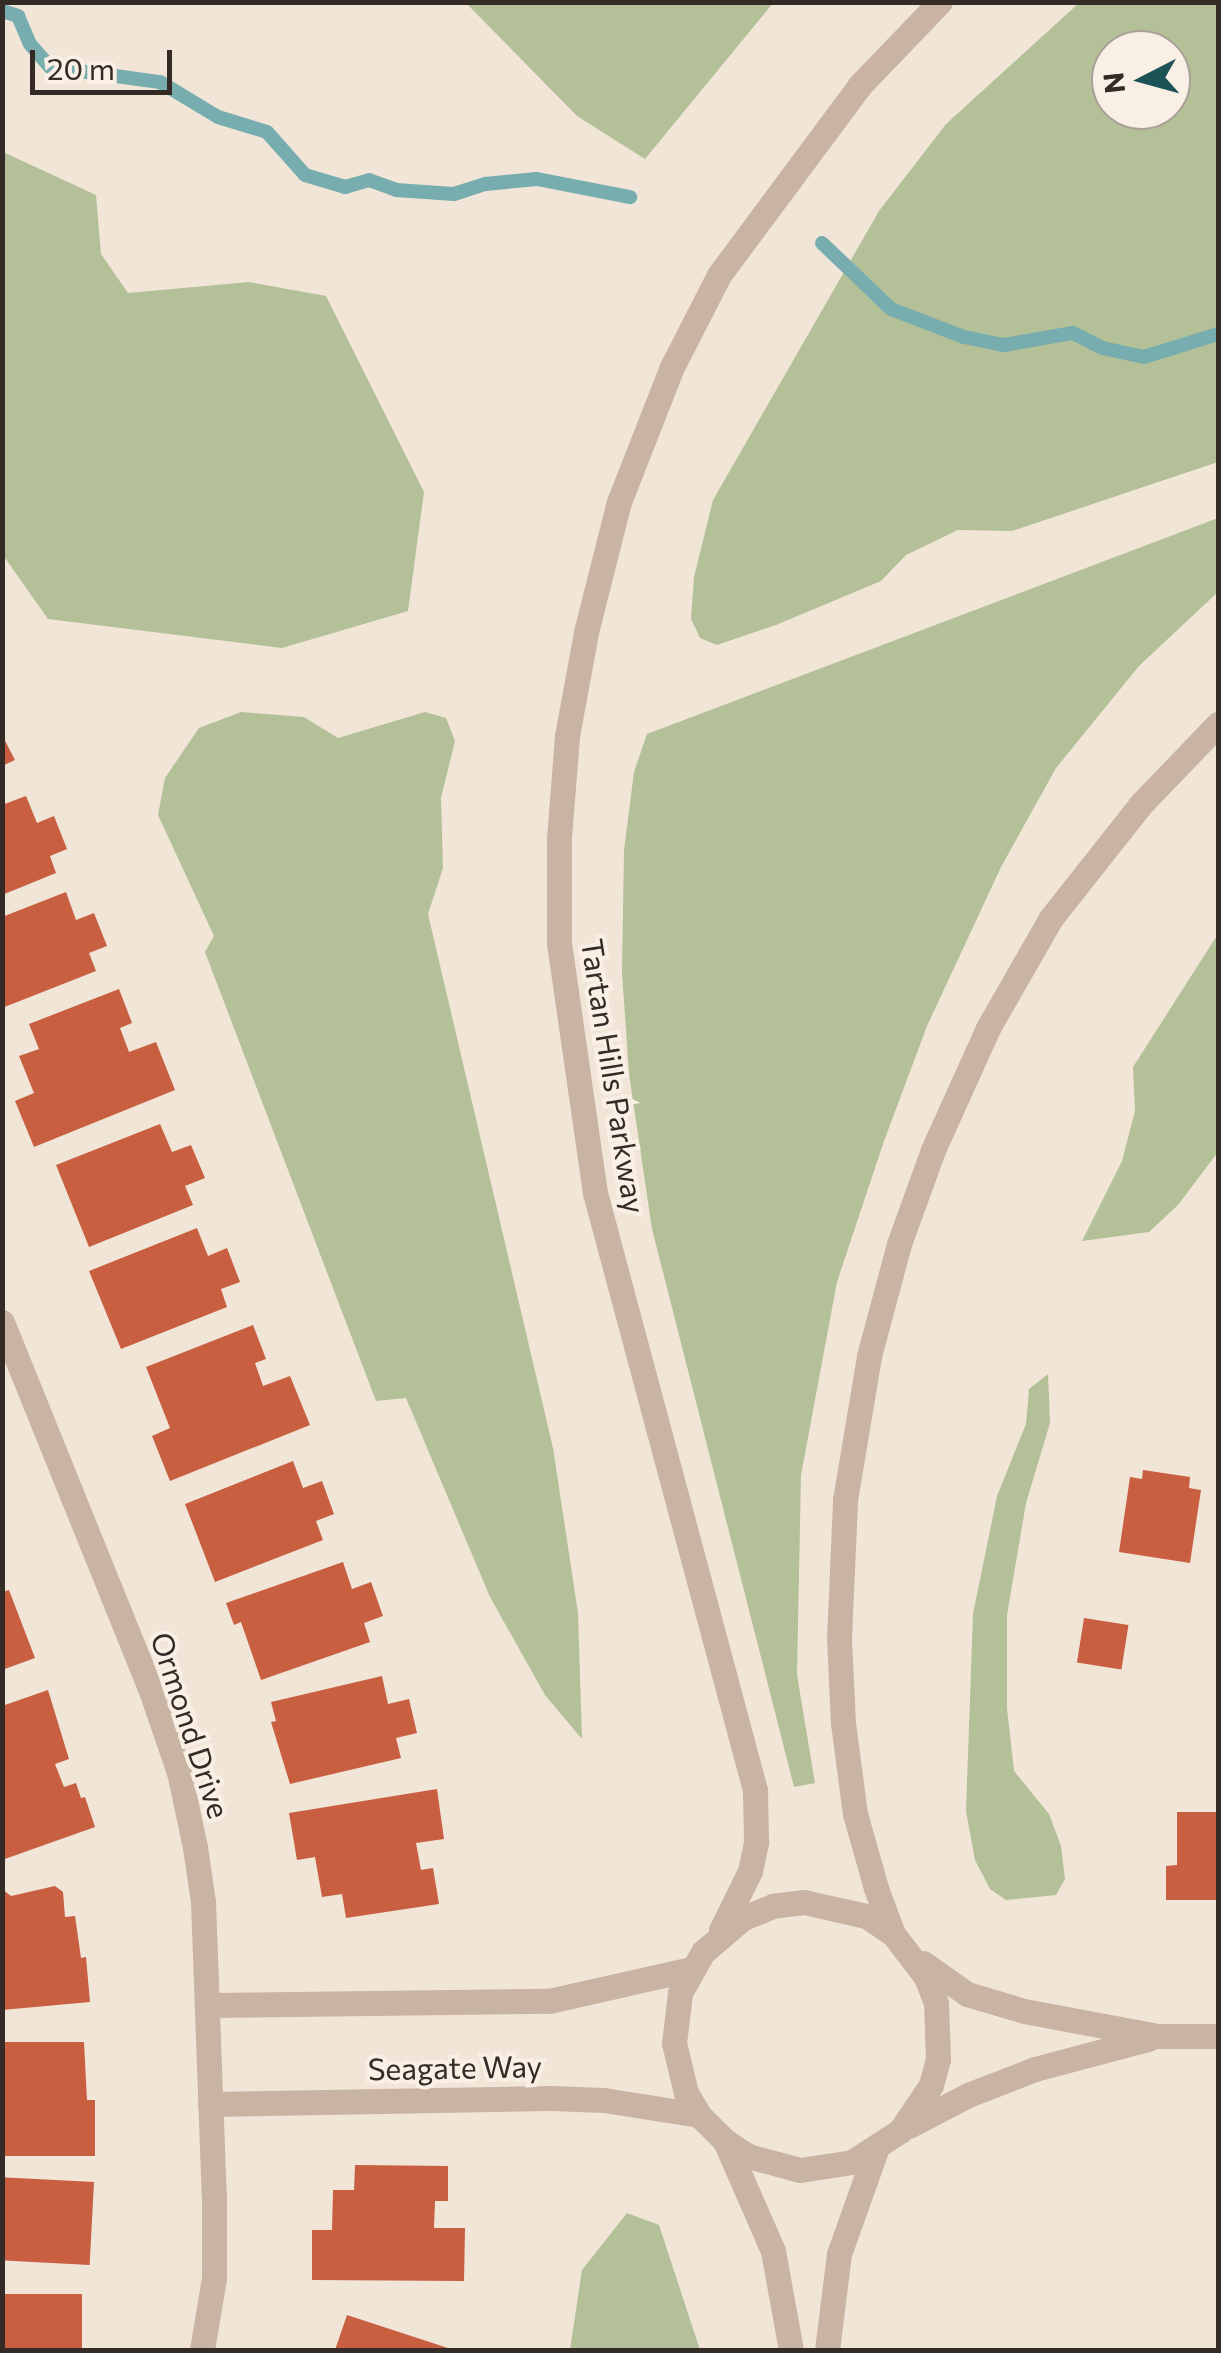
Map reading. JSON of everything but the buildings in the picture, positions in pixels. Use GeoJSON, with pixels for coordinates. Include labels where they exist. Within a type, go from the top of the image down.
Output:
{"type":"FeatureCollection","features":[{"type":"Feature","properties":{"kind":"street","name":"Tartan Hills Parkway"},"geometry":{"type":"LineString","coordinates":[[718,1936],[758,1912],[804,1902],[866,1916],[892,1934],[911,1954],[936,2003],[938,2059],[918,2110],[900,2131],[852,2162],[800,2170],[748,2156],[725,2142],[699,2115],[677,2069],[674,2018],[691,1969],[718,1936],[750,1871],[756,1842],[755,1790],[595,1194],[559,942],[559,838],[567,736],[586,632],[619,502],[672,367],[719,275],[832,120],[940,2]]}},
{"type":"Feature","properties":{"kind":"street","name":"Tartan Hills Parkway"},"geometry":{"type":"LineString","coordinates":[[892,1934],[855,1814],[844,1737],[839,1639],[845,1500],[869,1356],[894,1262],[933,1150],[980,1046],[1051,918],[1140,804],[1218,724]]}},
{"type":"Feature","properties":{"kind":"street","name":"Ormond Drive"},"geometry":{"type":"LineString","coordinates":[[2,1322],[150,1688],[179,1772],[203,1902],[214,2278],[202,2350]]}},
{"type":"Feature","properties":{"kind":"street"},"geometry":{"type":"LineString","coordinates":[[911,1954],[943,1980],[998,2004],[1157,2036],[1218,2036]]}},
{"type":"Feature","properties":{"kind":"street","name":"Seagate Way"},"geometry":{"type":"LineString","coordinates":[[207,2005],[549,2002],[691,1969]]}},
{"type":"Feature","properties":{"kind":"street"},"geometry":{"type":"LineString","coordinates":[[900,2131],[968,2095],[1034,2068],[1157,2036]]}},
{"type":"Feature","properties":{"kind":"street","name":"Seagate Way"},"geometry":{"type":"LineString","coordinates":[[210,2104],[550,2098],[604,2100],[699,2115]]}},
{"type":"Feature","properties":{"kind":"street","name":"Tartan Hills Parkway"},"geometry":{"type":"LineString","coordinates":[[725,2142],[773,2252],[791,2350]]}},
{"type":"Feature","properties":{"kind":"street"},"geometry":{"type":"LineString","coordinates":[[828,2350],[839,2254],[876,2150]]}},
{"type":"Feature","properties":{"kind":"green space"},"geometry":{"type":"Polygon","coordinates":[[[466,3],[773,3],[645,159],[577,116],[466,3]]]}},
{"type":"Feature","properties":{"kind":"green space"},"geometry":{"type":"Polygon","coordinates":[[[1079,3],[1218,3],[1218,462],[1012,531],[958,530],[906,555],[881,581],[717,645],[700,638],[691,619],[694,577],[713,500],[879,211],[946,124],[1079,3]]]}},
{"type":"Feature","properties":{"kind":"green space"},"geometry":{"type":"Polygon","coordinates":[[[3,152],[96,195],[101,254],[128,293],[249,282],[326,296],[424,492],[408,611],[282,648],[48,619],[3,555],[3,152]]]}},
{"type":"Feature","properties":{"kind":"green space"},"geometry":{"type":"Polygon","coordinates":[[[1218,518],[1218,592],[1139,666],[1056,768],[1001,867],[927,1026],[884,1141],[837,1282],[801,1475],[797,1675],[815,1783],[794,1787],[652,1229],[629,1074],[622,972],[624,850],[634,772],[647,734],[1218,518]]]}},
{"type":"Feature","properties":{"kind":"green space"},"geometry":{"type":"Polygon","coordinates":[[[241,712],[304,717],[338,738],[425,712],[446,718],[455,741],[441,798],[443,868],[428,914],[553,1448],[578,1613],[582,1739],[545,1695],[490,1597],[406,1398],[376,1401],[205,952],[214,936],[158,815],[165,778],[199,728],[241,712]]]}},
{"type":"Feature","properties":{"kind":"green space"},"geometry":{"type":"Polygon","coordinates":[[[1218,934],[1218,1152],[1178,1205],[1149,1232],[1082,1241],[1122,1161],[1135,1111],[1133,1067],[1218,934]]]}},
{"type":"Feature","properties":{"kind":"green space"},"geometry":{"type":"Polygon","coordinates":[[[1048,1374],[1050,1423],[1026,1503],[1007,1615],[1007,1708],[1014,1771],[1049,1814],[1061,1846],[1065,1879],[1056,1895],[1006,1900],[990,1889],[975,1860],[966,1811],[973,1614],[997,1496],[1026,1424],[1029,1389],[1048,1374]]]}},
{"type":"Feature","properties":{"kind":"green space"},"geometry":{"type":"Polygon","coordinates":[[[627,2213],[659,2225],[700,2350],[570,2350],[582,2270],[627,2213]]]}},
{"type":"Feature","properties":{"kind":"waterway"},"geometry":{"type":"LineString","coordinates":[[2,11],[18,16],[30,44],[50,67],[160,82],[218,117],[267,132],[305,175],[345,187],[369,180],[396,190],[454,194],[485,184],[537,179],[630,197]]}},
{"type":"Feature","properties":{"kind":"waterway"},"geometry":{"type":"LineString","coordinates":[[822,243],[891,309],[964,337],[1004,345],[1073,333],[1102,348],[1144,357],[1218,334]]}}]}
